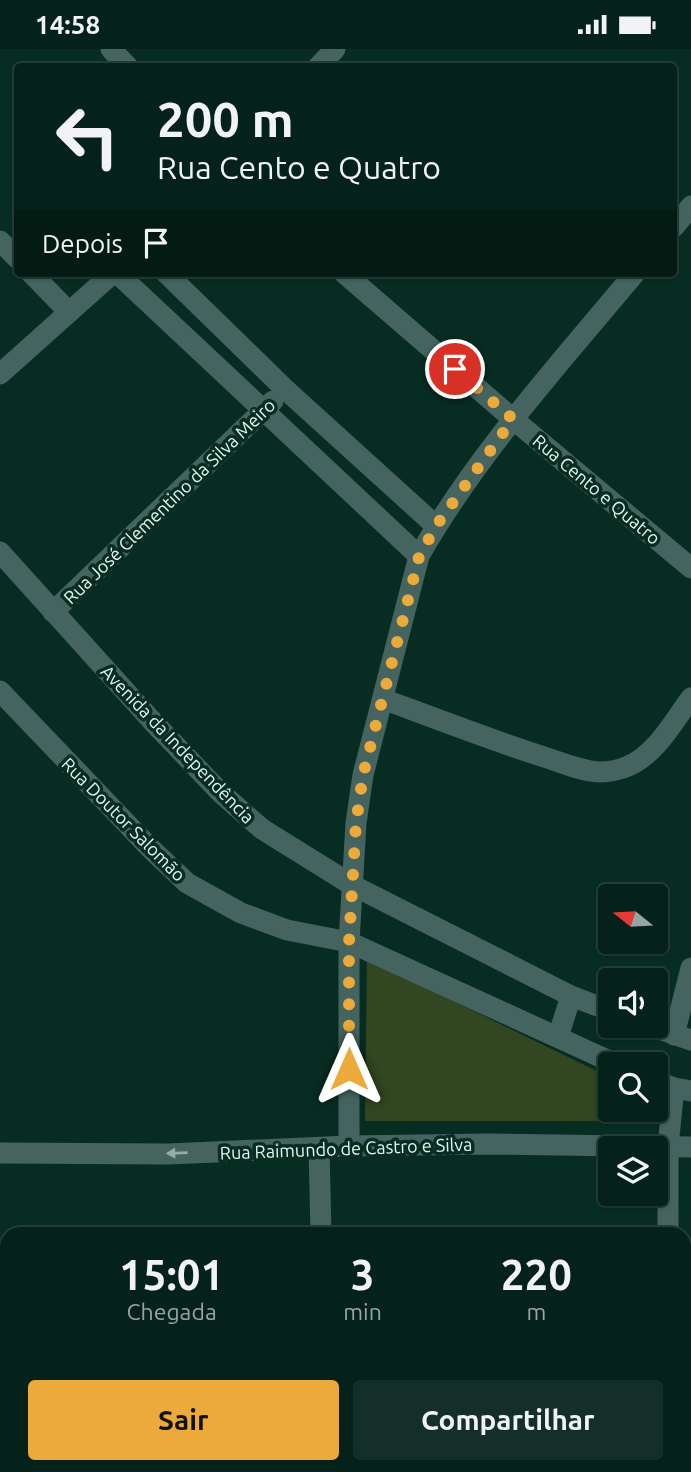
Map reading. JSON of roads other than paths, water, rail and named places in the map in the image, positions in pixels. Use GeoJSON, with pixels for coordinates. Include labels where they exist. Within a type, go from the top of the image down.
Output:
{"type":"FeatureCollection","features":[{"type":"Feature","properties":{"kind":"street"},"geometry":{"type":"LineString","coordinates":[[111,49],[124,63]]}},
{"type":"Feature","properties":{"kind":"street"},"geometry":{"type":"LineString","coordinates":[[322,63],[335,49]]}},
{"type":"Feature","properties":{"kind":"street"},"geometry":{"type":"LineString","coordinates":[[677,223],[691,206]]}},
{"type":"Feature","properties":{"kind":"street"},"geometry":{"type":"LineString","coordinates":[[0,241],[14,255]]}},
{"type":"Feature","properties":{"kind":"street"},"geometry":{"type":"LineString","coordinates":[[35,277],[68,312]]}},
{"type":"Feature","properties":{"kind":"street"},"geometry":{"type":"LineString","coordinates":[[0,374],[110,277]]}},
{"type":"Feature","properties":{"kind":"street"},"geometry":{"type":"LineString","coordinates":[[119,277],[419,557]]}},
{"type":"Feature","properties":{"kind":"street"},"geometry":{"type":"LineString","coordinates":[[170,277],[285,389],[436,526]]}},
{"type":"Feature","properties":{"kind":"street","name":"Rua Cento e Quatro"},"geometry":{"type":"LineString","coordinates":[[349,277],[691,568]]}},
{"type":"Feature","properties":{"kind":"street"},"geometry":{"type":"LineString","coordinates":[[349,1146],[349,942],[356,823],[363,775],[419,557],[436,526],[513,419],[632,277]]}},
{"type":"Feature","properties":{"kind":"street","name":"Rua José Clementino da Silva Meiro"},"geometry":{"type":"LineString","coordinates":[[53,612],[285,389]]}},
{"type":"Feature","properties":{"kind":"street","name":"Avenida da Independência"},"geometry":{"type":"LineString","coordinates":[[0,552],[154,723],[220,792],[261,829],[352,885],[571,996],[598,1006]]}},
{"type":"Feature","properties":{"kind":"street","name":"Rua Doutor Salomão"},"geometry":{"type":"LineString","coordinates":[[1,694],[187,883],[241,913],[287,930],[349,942],[598,1056]]}},
{"type":"Feature","properties":{"kind":"street"},"geometry":{"type":"LineString","coordinates":[[383,699],[505,744],[579,768],[600,772],[629,766],[647,755],[691,698]]}},
{"type":"Feature","properties":{"kind":"street"},"geometry":{"type":"LineString","coordinates":[[682,1038],[691,968]]}},
{"type":"Feature","properties":{"kind":"street"},"geometry":{"type":"LineString","coordinates":[[558,1037],[571,996]]}},
{"type":"Feature","properties":{"kind":"street"},"geometry":{"type":"LineString","coordinates":[[668,1146],[674,1087]]}},
{"type":"Feature","properties":{"kind":"street","name":"Rua Raimundo de Castro e Silva"},"geometry":{"type":"LineString","coordinates":[[0,1153],[169,1154],[349,1146],[598,1145]]}},
{"type":"Feature","properties":{"kind":"street","name":"Rua Raimundo de Castro e Silva"},"geometry":{"type":"LineString","coordinates":[[668,1146],[691,1147]]}},
{"type":"Feature","properties":{"kind":"street"},"geometry":{"type":"LineString","coordinates":[[319,1148],[321,1227]]}},
{"type":"Feature","properties":{"kind":"street"},"geometry":{"type":"LineString","coordinates":[[668,1206],[668,1227]]}}]}
